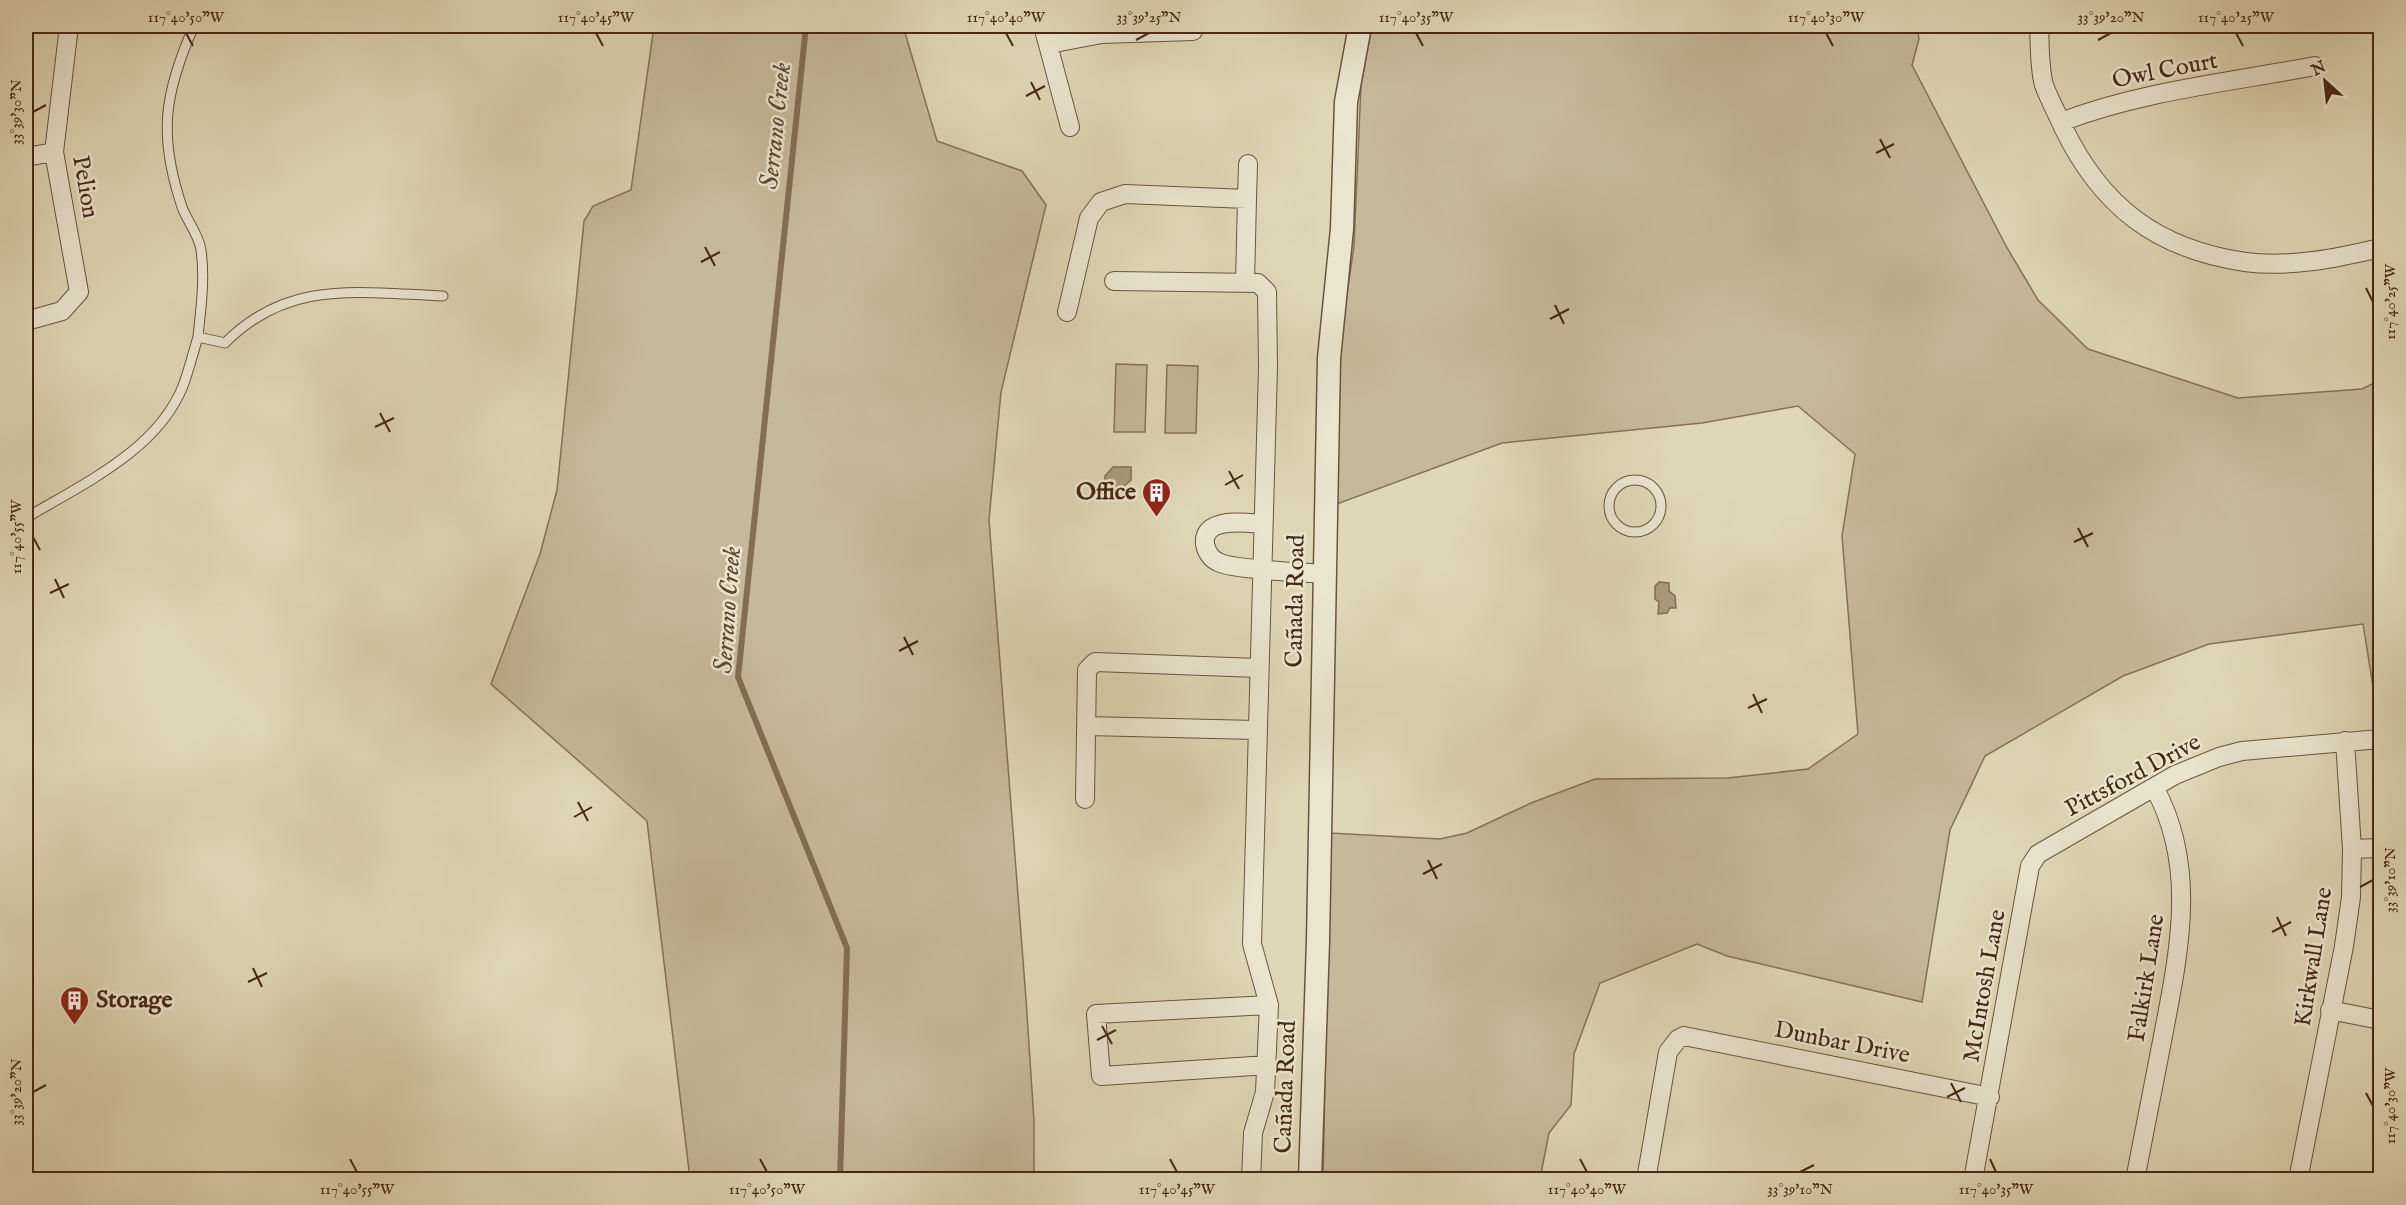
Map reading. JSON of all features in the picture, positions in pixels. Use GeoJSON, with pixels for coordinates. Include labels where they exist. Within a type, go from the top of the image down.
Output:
{"type":"FeatureCollection","features":[{"type":"Feature","properties":{"kind":"street","name":"Pelion"},"geometry":{"type":"LineString","coordinates":[[26,321],[62,312],[79,292],[54,152],[69,26]]}},
{"type":"Feature","properties":{"kind":"street"},"geometry":{"type":"LineString","coordinates":[[1043,26],[1070,126]]}},
{"type":"Feature","properties":{"kind":"street","name":"Cañada Road"},"geometry":{"type":"LineString","coordinates":[[1310,1179],[1318,941],[1329,358],[1342,229],[1346,102],[1360,26]]}},
{"type":"Feature","properties":{"kind":"street"},"geometry":{"type":"LineString","coordinates":[[2039,26],[2044,85],[2076,153],[2096,182],[2123,212],[2166,240],[2207,254],[2246,262],[2291,264],[2380,248]]}},
{"type":"Feature","properties":{"kind":"street"},"geometry":{"type":"LineString","coordinates":[[1049,44],[1102,34],[1193,31]]}},
{"type":"Feature","properties":{"kind":"street","name":"Owl Court"},"geometry":{"type":"LineString","coordinates":[[2061,122],[2090,111],[2138,99],[2315,66]]}},
{"type":"Feature","properties":{"kind":"street"},"geometry":{"type":"LineString","coordinates":[[26,157],[54,152]]}},
{"type":"Feature","properties":{"kind":"street"},"geometry":{"type":"LineString","coordinates":[[1245,283],[1248,164]]}},
{"type":"Feature","properties":{"kind":"street"},"geometry":{"type":"LineString","coordinates":[[1067,312],[1089,218],[1101,202],[1125,194],[1248,199]]}},
{"type":"Feature","properties":{"kind":"street"},"geometry":{"type":"LineString","coordinates":[[1114,281],[1258,283],[1267,292],[1268,367],[1256,730],[1252,944],[1269,1005],[1268,1065],[1265,1092],[1253,1133],[1251,1179]]}},
{"type":"Feature","properties":{"kind":"street"},"geometry":{"type":"LineString","coordinates":[[1263,524],[1219,524],[1209,531],[1205,541],[1212,558],[1220,563],[1324,574]]}},
{"type":"Feature","properties":{"kind":"street"},"geometry":{"type":"LineString","coordinates":[[1086,799],[1087,670],[1095,662],[1258,668]]}},
{"type":"Feature","properties":{"kind":"street"},"geometry":{"type":"LineString","coordinates":[[1087,726],[1256,730]]}},
{"type":"Feature","properties":{"kind":"street","name":"Pittsford Drive"},"geometry":{"type":"LineString","coordinates":[[2052,845],[2197,765],[2230,754],[2380,739]]}},
{"type":"Feature","properties":{"kind":"street","name":"Kirkwall Lane"},"geometry":{"type":"LineString","coordinates":[[2298,1179],[2344,946],[2351,897],[2352,849],[2345,741]]}},
{"type":"Feature","properties":{"kind":"street","name":"Falkirk Lane"},"geometry":{"type":"LineString","coordinates":[[2135,1179],[2178,955],[2182,912],[2178,854],[2165,807],[2154,787]]}},
{"type":"Feature","properties":{"kind":"street","name":"McIntosh Lane"},"geometry":{"type":"LineString","coordinates":[[1973,1179],[1990,1097],[2030,866],[2038,854],[2052,845]]}},
{"type":"Feature","properties":{"kind":"street"},"geometry":{"type":"LineString","coordinates":[[2352,849],[2380,848]]}},
{"type":"Feature","properties":{"kind":"street"},"geometry":{"type":"LineString","coordinates":[[1268,1065],[1101,1076],[1096,1014],[1269,1005]]}},
{"type":"Feature","properties":{"kind":"street"},"geometry":{"type":"LineString","coordinates":[[2330,1010],[2380,1020]]}},
{"type":"Feature","properties":{"kind":"street","name":"Dunbar Drive"},"geometry":{"type":"LineString","coordinates":[[1646,1179],[1668,1052],[1684,1036],[1990,1097]]}},
{"type":"Feature","properties":{"kind":"lane"},"geometry":{"type":"LineString","coordinates":[[26,518],[128,455],[158,426],[183,387],[198,336],[204,283],[200,246],[183,209],[168,159],[166,112],[181,56],[194,26]]}},
{"type":"Feature","properties":{"kind":"lane"},"geometry":{"type":"LineString","coordinates":[[198,336],[225,343],[244,324],[277,305],[305,297],[339,292],[443,296]]}},
{"type":"Feature","properties":{"kind":"lane"},"geometry":{"type":"LineString","coordinates":[[1643,480],[1651,484],[1660,498],[1660,514],[1656,522],[1643,531],[1627,531],[1614,521],[1608,506],[1610,499],[1613,491],[1626,481],[1643,480]]}},
{"type":"Feature","properties":{"kind":"shaded area"},"geometry":{"type":"Polygon","coordinates":[[[654,26],[903,26],[937,141],[1022,171],[1046,205],[1001,392],[989,520],[1026,999],[1034,1121],[1034,1179],[690,1179],[647,821],[491,684],[540,554],[557,490],[584,221],[593,206],[631,190],[654,26]]]}},
{"type":"Feature","properties":{"kind":"shaded area"},"geometry":{"type":"Polygon","coordinates":[[[1372,26],[1917,26],[1919,39],[1912,65],[2006,246],[2038,300],[2088,349],[2238,398],[2362,389],[2380,380],[2380,717],[2378,718],[2363,624],[2209,644],[2123,676],[1985,756],[1950,830],[1922,1002],[1727,956],[1697,944],[1600,983],[1574,1054],[1571,1105],[1549,1133],[1540,1179],[1323,1180],[1330,833],[1440,839],[1467,833],[1531,803],[1595,779],[1728,778],[1808,769],[1858,734],[1842,536],[1855,454],[1798,406],[1702,423],[1502,443],[1337,504],[1341,336],[1354,246],[1361,85],[1372,26]]]}},
{"type":"Feature","properties":{"kind":"shaded area"},"geometry":{"type":"Polygon","coordinates":[[[1116,364],[1147,365],[1145,432],[1114,432],[1116,364]]]}},
{"type":"Feature","properties":{"kind":"shaded area"},"geometry":{"type":"Polygon","coordinates":[[[1167,365],[1198,366],[1196,433],[1165,433],[1167,365]]]}},
{"type":"Feature","properties":{"kind":"shaded area"},"geometry":{"type":"Polygon","coordinates":[[[1113,467],[1131,467],[1131,480],[1122,488],[1121,499],[1104,500],[1105,476],[1113,467]]]}},
{"type":"Feature","properties":{"kind":"shaded area"},"geometry":{"type":"Polygon","coordinates":[[[1659,582],[1669,583],[1669,591],[1675,596],[1676,608],[1670,608],[1667,613],[1658,614],[1659,602],[1655,599],[1655,586],[1659,582]]]}},
{"type":"Feature","properties":{"kind":"waterway","name":"Serrano Creek"},"geometry":{"type":"LineString","coordinates":[[806,26],[738,677],[847,948],[840,1180]]}},
{"type":"Feature","properties":{"kind":"place","name":"Office"},"geometry":{"type":"Point","coordinates":[1157,518]}},
{"type":"Feature","properties":{"kind":"place","name":"Storage"},"geometry":{"type":"Point","coordinates":[75,1026]}}]}
